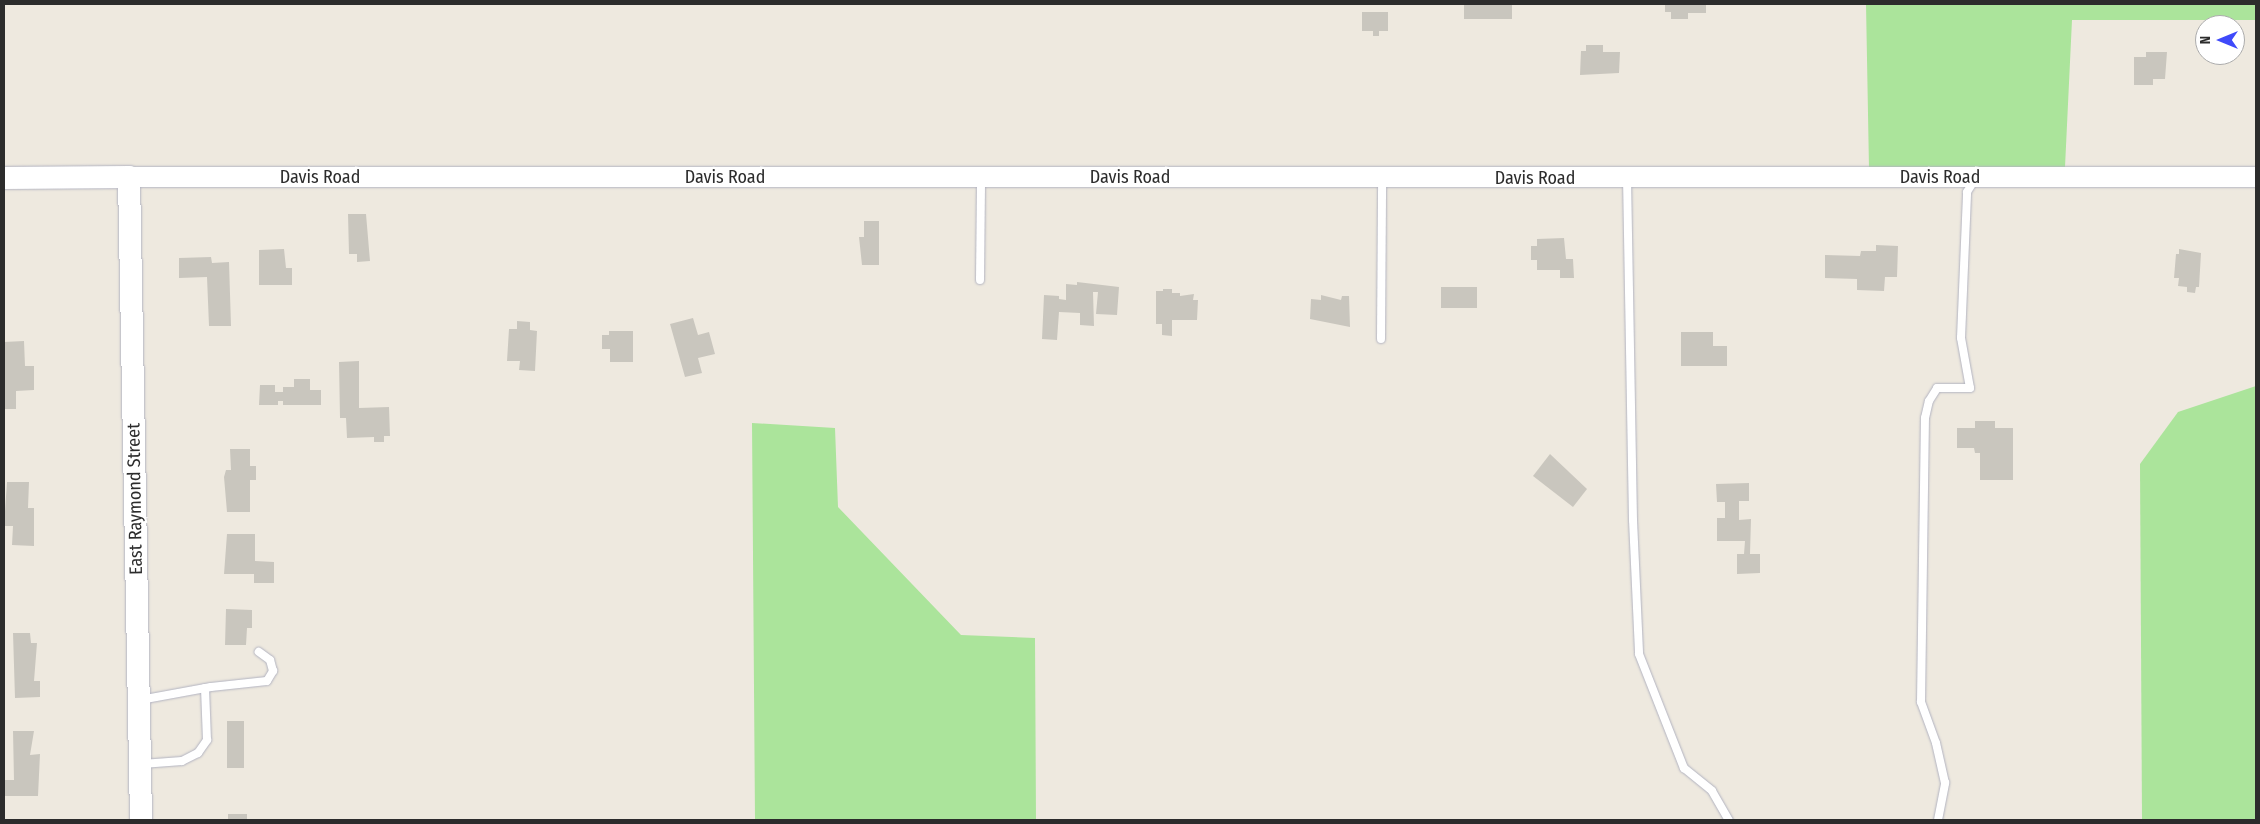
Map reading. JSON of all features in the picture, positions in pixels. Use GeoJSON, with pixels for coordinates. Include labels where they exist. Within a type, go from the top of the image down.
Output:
{"type":"FeatureCollection","features":[{"type":"Feature","properties":{"kind":"main road","name":"Davis Road"},"geometry":{"type":"LineString","coordinates":[[4,178],[129,177]]}},
{"type":"Feature","properties":{"kind":"main road","name":"East Raymond Street"},"geometry":{"type":"LineString","coordinates":[[129,177],[141,820]]}},
{"type":"Feature","properties":{"kind":"street","name":"Davis Road"},"geometry":{"type":"LineString","coordinates":[[129,177],[2256,177]]}},
{"type":"Feature","properties":{"kind":"lane"},"geometry":{"type":"LineString","coordinates":[[980,280],[981,177]]}},
{"type":"Feature","properties":{"kind":"lane"},"geometry":{"type":"LineString","coordinates":[[1381,339],[1382,177]]}},
{"type":"Feature","properties":{"kind":"lane"},"geometry":{"type":"LineString","coordinates":[[1627,177],[1633,520],[1639,654],[1684,768],[1712,791],[1729,820]]}},
{"type":"Feature","properties":{"kind":"lane"},"geometry":{"type":"LineString","coordinates":[[1938,820],[1945,782],[1936,743],[1921,702],[1926,497],[1924,442],[1929,401],[1937,388],[1970,388],[1961,338],[1964,232],[1967,192],[1976,177]]}},
{"type":"Feature","properties":{"kind":"lane"},"geometry":{"type":"LineString","coordinates":[[138,701],[205,688],[267,681],[273,671],[270,660],[259,652]]}},
{"type":"Feature","properties":{"kind":"lane"},"geometry":{"type":"LineString","coordinates":[[140,764],[182,762],[198,753],[207,740],[205,688]]}},
{"type":"Feature","properties":{"kind":"green space"},"geometry":{"type":"Polygon","coordinates":[[[1866,4],[2256,4],[2256,20],[2245,20],[2245,15],[2195,15],[2195,20],[2072,20],[2065,167],[1869,169],[1866,4]]]}},
{"type":"Feature","properties":{"kind":"green space"},"geometry":{"type":"Polygon","coordinates":[[[2256,386],[2256,820],[2142,820],[2140,464],[2178,412],[2256,386]]]}},
{"type":"Feature","properties":{"kind":"green space"},"geometry":{"type":"Polygon","coordinates":[[[752,423],[835,428],[838,507],[961,635],[1035,638],[1036,820],[755,820],[752,423]]]}},
{"type":"Feature","properties":{"kind":"building"},"geometry":{"type":"Polygon","coordinates":[[[1464,4],[1512,4],[1512,19],[1464,19],[1464,4]]]}},
{"type":"Feature","properties":{"kind":"building"},"geometry":{"type":"Polygon","coordinates":[[[1665,4],[1706,4],[1706,13],[1688,13],[1688,19],[1671,19],[1671,12],[1665,12],[1665,4]]]}},
{"type":"Feature","properties":{"kind":"building"},"geometry":{"type":"Polygon","coordinates":[[[1362,12],[1388,12],[1388,31],[1379,31],[1379,36],[1373,36],[1373,31],[1362,31],[1362,12]]]}},
{"type":"Feature","properties":{"kind":"building"},"geometry":{"type":"Polygon","coordinates":[[[1586,45],[1603,45],[1603,52],[1620,52],[1619,73],[1580,75],[1581,51],[1586,51],[1586,45]]]}},
{"type":"Feature","properties":{"kind":"building"},"geometry":{"type":"Polygon","coordinates":[[[2146,52],[2167,52],[2165,79],[2153,79],[2153,85],[2134,85],[2134,57],[2146,57],[2146,52]]]}},
{"type":"Feature","properties":{"kind":"building"},"geometry":{"type":"Polygon","coordinates":[[[348,214],[366,214],[370,261],[357,262],[357,254],[349,254],[348,214]]]}},
{"type":"Feature","properties":{"kind":"building"},"geometry":{"type":"Polygon","coordinates":[[[864,221],[879,221],[879,265],[862,265],[859,237],[864,237],[864,221]]]}},
{"type":"Feature","properties":{"kind":"building"},"geometry":{"type":"Polygon","coordinates":[[[1564,238],[1566,259],[1573,259],[1574,278],[1560,278],[1560,270],[1537,270],[1537,260],[1531,260],[1531,246],[1537,246],[1537,239],[1564,238]]]}},
{"type":"Feature","properties":{"kind":"building"},"geometry":{"type":"Polygon","coordinates":[[[1876,245],[1898,246],[1897,277],[1885,277],[1884,291],[1857,290],[1857,279],[1825,278],[1825,255],[1860,256],[1861,251],[1876,251],[1876,245]]]}},
{"type":"Feature","properties":{"kind":"building"},"geometry":{"type":"Polygon","coordinates":[[[284,249],[286,268],[292,268],[292,285],[259,285],[259,250],[284,249]]]}},
{"type":"Feature","properties":{"kind":"building"},"geometry":{"type":"Polygon","coordinates":[[[2179,249],[2201,253],[2199,287],[2196,287],[2195,293],[2187,292],[2187,287],[2178,286],[2179,278],[2174,278],[2176,254],[2179,254],[2179,249]]]}},
{"type":"Feature","properties":{"kind":"building"},"geometry":{"type":"Polygon","coordinates":[[[211,257],[212,263],[229,262],[231,326],[209,326],[207,277],[179,278],[179,258],[211,257]]]}},
{"type":"Feature","properties":{"kind":"building"},"geometry":{"type":"Polygon","coordinates":[[[1077,282],[1119,287],[1117,315],[1096,314],[1098,292],[1093,292],[1094,326],[1080,325],[1080,313],[1059,312],[1057,340],[1042,339],[1044,295],[1059,296],[1059,299],[1066,300],[1066,284],[1077,285],[1077,282]]]}},
{"type":"Feature","properties":{"kind":"building"},"geometry":{"type":"Polygon","coordinates":[[[1441,287],[1477,287],[1477,308],[1441,308],[1441,287]]]}},
{"type":"Feature","properties":{"kind":"building"},"geometry":{"type":"Polygon","coordinates":[[[1163,289],[1172,289],[1172,293],[1180,293],[1180,296],[1194,294],[1193,300],[1198,300],[1197,320],[1172,320],[1172,336],[1162,335],[1162,324],[1156,324],[1156,291],[1163,291],[1163,289]]]}},
{"type":"Feature","properties":{"kind":"building"},"geometry":{"type":"Polygon","coordinates":[[[1321,295],[1341,300],[1342,296],[1349,296],[1350,327],[1310,319],[1311,299],[1321,300],[1321,295]]]}},
{"type":"Feature","properties":{"kind":"building"},"geometry":{"type":"Polygon","coordinates":[[[693,318],[698,335],[709,332],[715,354],[698,358],[702,373],[685,377],[670,324],[693,318]]]}},
{"type":"Feature","properties":{"kind":"building"},"geometry":{"type":"Polygon","coordinates":[[[517,321],[530,322],[530,330],[537,331],[535,371],[519,370],[520,361],[507,361],[509,329],[517,329],[517,321]]]}},
{"type":"Feature","properties":{"kind":"building"},"geometry":{"type":"Polygon","coordinates":[[[609,331],[633,331],[633,362],[610,362],[610,349],[602,349],[602,335],[609,335],[609,331]]]}},
{"type":"Feature","properties":{"kind":"building"},"geometry":{"type":"Polygon","coordinates":[[[1681,332],[1713,332],[1713,346],[1727,346],[1727,366],[1681,366],[1681,332]]]}},
{"type":"Feature","properties":{"kind":"building"},"geometry":{"type":"Polygon","coordinates":[[[24,341],[25,366],[34,366],[34,390],[16,391],[16,409],[4,409],[4,342],[24,341]]]}},
{"type":"Feature","properties":{"kind":"building"},"geometry":{"type":"Polygon","coordinates":[[[359,361],[359,408],[389,407],[390,436],[384,436],[384,442],[374,442],[374,437],[347,438],[346,418],[340,418],[339,362],[359,361]]]}},
{"type":"Feature","properties":{"kind":"building"},"geometry":{"type":"Polygon","coordinates":[[[294,379],[310,379],[310,390],[321,390],[321,405],[283,405],[283,401],[278,401],[278,405],[259,405],[260,385],[275,385],[275,392],[283,392],[283,387],[294,387],[294,379]]]}},
{"type":"Feature","properties":{"kind":"building"},"geometry":{"type":"Polygon","coordinates":[[[1975,421],[1995,421],[1995,428],[2013,428],[2013,480],[1980,480],[1980,453],[1975,453],[1974,448],[1957,448],[1957,428],[1975,428],[1975,421]]]}},
{"type":"Feature","properties":{"kind":"building"},"geometry":{"type":"Polygon","coordinates":[[[230,449],[250,449],[250,466],[256,466],[256,480],[250,480],[250,512],[227,512],[224,477],[226,470],[231,470],[230,449]]]}},
{"type":"Feature","properties":{"kind":"building"},"geometry":{"type":"Polygon","coordinates":[[[1550,454],[1587,489],[1573,507],[1533,476],[1550,454]]]}},
{"type":"Feature","properties":{"kind":"building"},"geometry":{"type":"Polygon","coordinates":[[[7,482],[29,482],[28,508],[34,508],[34,546],[12,545],[13,526],[4,526],[7,482]]]}},
{"type":"Feature","properties":{"kind":"building"},"geometry":{"type":"Polygon","coordinates":[[[1749,483],[1749,501],[1739,501],[1739,520],[1751,519],[1750,554],[1760,554],[1760,573],[1737,574],[1737,554],[1744,554],[1745,541],[1717,541],[1717,518],[1725,518],[1725,502],[1717,502],[1716,484],[1749,483]]]}},
{"type":"Feature","properties":{"kind":"building"},"geometry":{"type":"Polygon","coordinates":[[[227,534],[255,534],[255,561],[274,562],[274,583],[254,583],[254,574],[224,574],[227,534]]]}},
{"type":"Feature","properties":{"kind":"building"},"geometry":{"type":"Polygon","coordinates":[[[226,609],[252,610],[252,628],[247,628],[246,645],[225,645],[226,609]]]}},
{"type":"Feature","properties":{"kind":"building"},"geometry":{"type":"Polygon","coordinates":[[[13,633],[30,633],[31,643],[37,643],[34,681],[40,681],[40,697],[15,698],[13,633]]]}},
{"type":"Feature","properties":{"kind":"building"},"geometry":{"type":"Polygon","coordinates":[[[227,721],[244,721],[244,768],[227,768],[227,721]]]}},
{"type":"Feature","properties":{"kind":"building"},"geometry":{"type":"Polygon","coordinates":[[[13,731],[34,731],[30,755],[40,754],[38,796],[4,796],[4,780],[14,780],[13,731]]]}},
{"type":"Feature","properties":{"kind":"building"},"geometry":{"type":"Polygon","coordinates":[[[228,814],[247,814],[247,820],[228,820],[228,814]]]}}]}
